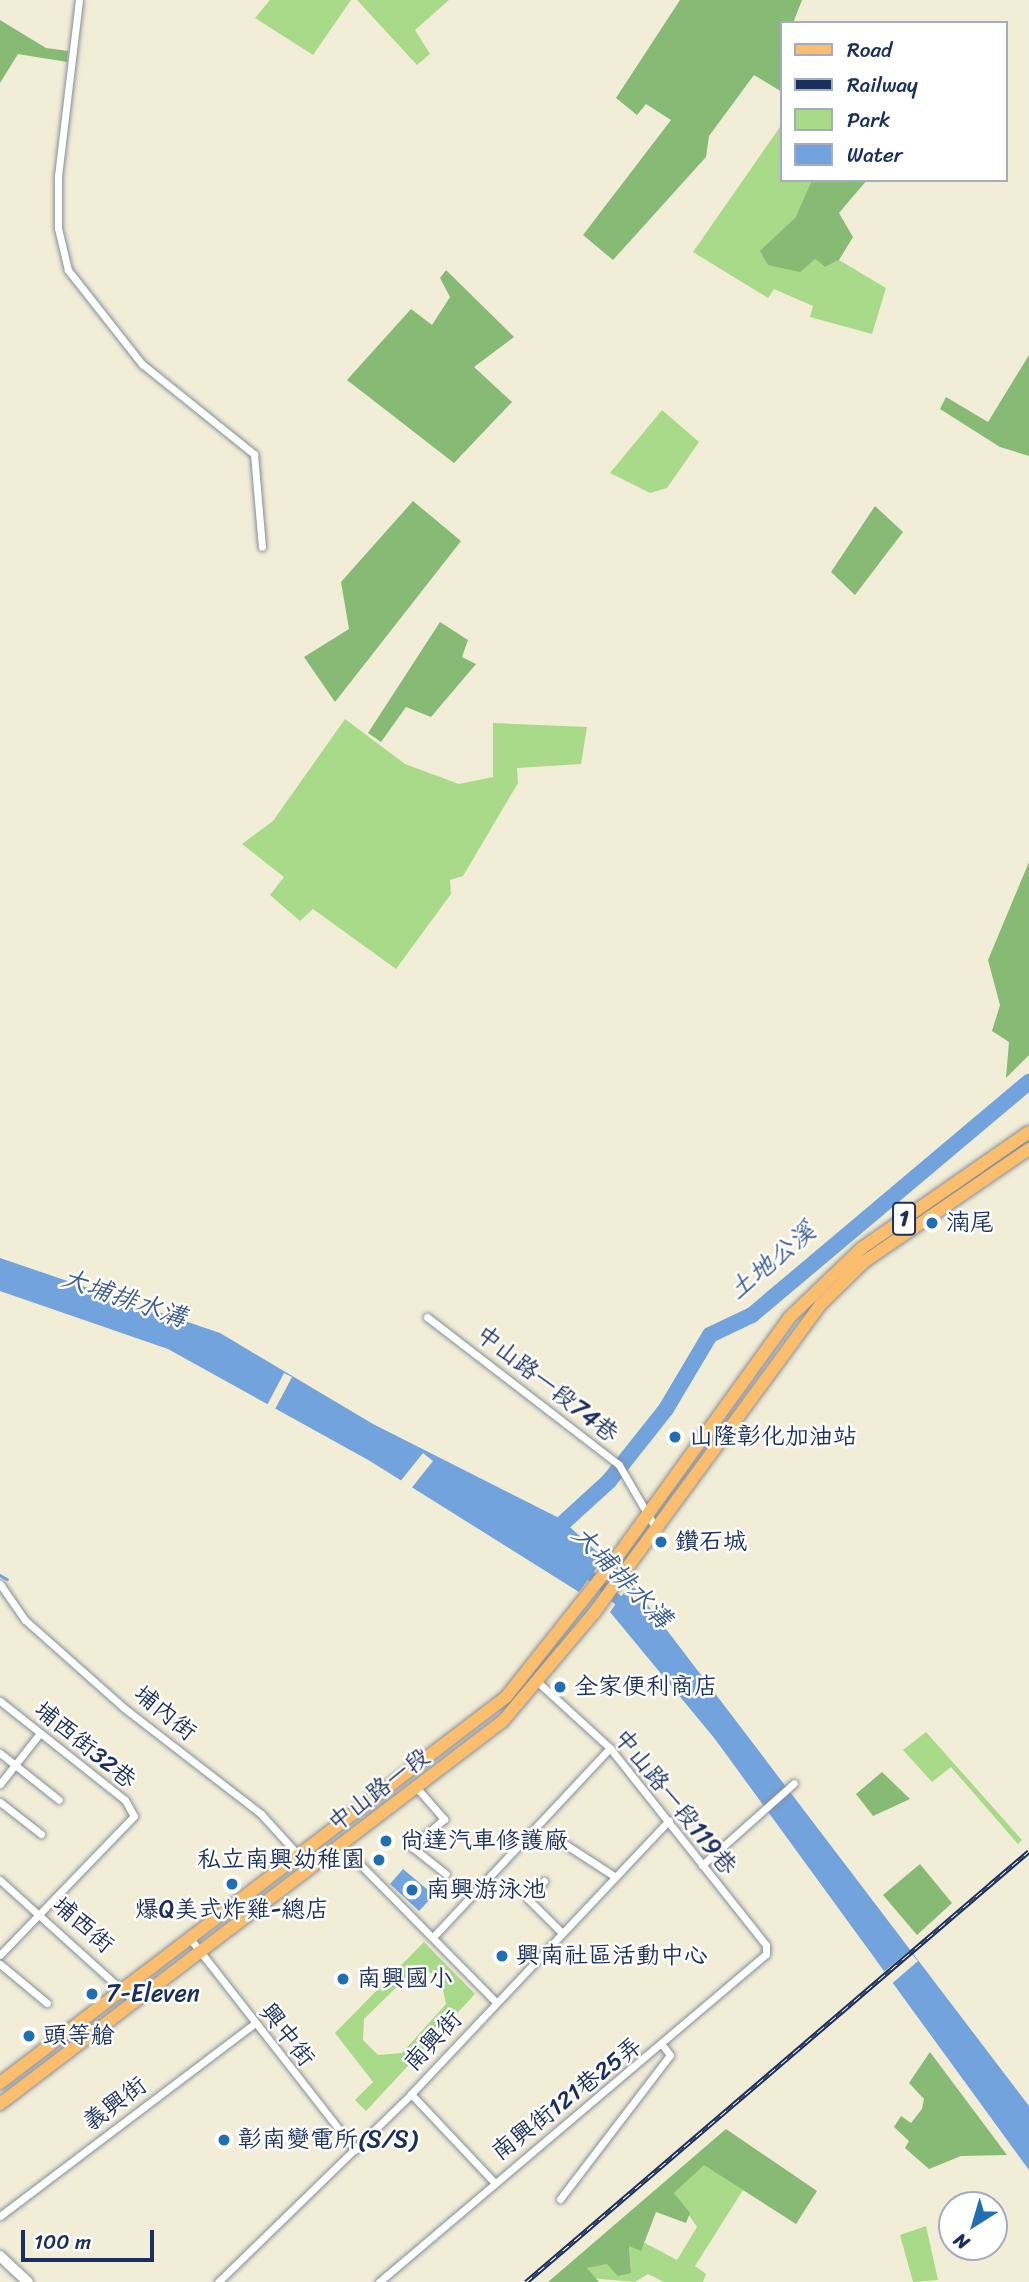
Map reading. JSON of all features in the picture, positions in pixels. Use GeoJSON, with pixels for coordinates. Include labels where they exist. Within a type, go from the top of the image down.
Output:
{"type":"FeatureCollection","features":[{"type":"Feature","properties":{"kind":"main road","name":"1"},"geometry":{"type":"LineString","coordinates":[[647,1515],[789,1318],[862,1248],[1029,1132]]}},
{"type":"Feature","properties":{"kind":"main road","name":"1"},"geometry":{"type":"LineString","coordinates":[[654,1527],[797,1330],[864,1262],[1029,1149]]}},
{"type":"Feature","properties":{"kind":"main road","name":"中山路一段"},"geometry":{"type":"LineString","coordinates":[[0,2083],[127,1991],[506,1697],[582,1603],[647,1515]]}},
{"type":"Feature","properties":{"kind":"main road","name":"中山路一段"},"geometry":{"type":"LineString","coordinates":[[0,2104],[137,2003],[503,1721],[540,1684],[626,1570],[654,1527]]}},
{"type":"Feature","properties":{"kind":"street"},"geometry":{"type":"LineString","coordinates":[[79,0],[58,175],[57,221],[68,270],[142,364],[254,454],[262,547]]}},
{"type":"Feature","properties":{"kind":"street","name":"中山路一段74巷"},"geometry":{"type":"LineString","coordinates":[[427,1317],[620,1465],[654,1527]]}},
{"type":"Feature","properties":{"kind":"street","name":"埔內街"},"geometry":{"type":"LineString","coordinates":[[0,1584],[24,1620],[261,1814],[311,1869]]}},
{"type":"Feature","properties":{"kind":"street","name":"中山路一段119巷"},"geometry":{"type":"LineString","coordinates":[[540,1684],[610,1748],[669,1819],[766,1945],[766,1954]]}},
{"type":"Feature","properties":{"kind":"street","name":"埔西街32巷"},"geometry":{"type":"LineString","coordinates":[[0,1700],[125,1800],[134,1816],[41,1914]]}},
{"type":"Feature","properties":{"kind":"street"},"geometry":{"type":"LineString","coordinates":[[0,1784],[40,1733]]}},
{"type":"Feature","properties":{"kind":"street"},"geometry":{"type":"LineString","coordinates":[[433,1937],[610,1748]]}},
{"type":"Feature","properties":{"kind":"street"},"geometry":{"type":"LineString","coordinates":[[0,1753],[59,1800]]}},
{"type":"Feature","properties":{"kind":"street"},"geometry":{"type":"LineString","coordinates":[[702,1865],[760,1809],[793,1785]]}},
{"type":"Feature","properties":{"kind":"street"},"geometry":{"type":"LineString","coordinates":[[416,1787],[444,1819],[412,1847],[446,1874]]}},
{"type":"Feature","properties":{"kind":"street"},"geometry":{"type":"LineString","coordinates":[[0,1802],[41,1834]]}},
{"type":"Feature","properties":{"kind":"street","name":"南興街"},"geometry":{"type":"LineString","coordinates":[[218,2282],[411,2094],[561,1931],[669,1819]]}},
{"type":"Feature","properties":{"kind":"street"},"geometry":{"type":"LineString","coordinates":[[556,1839],[614,1877]]}},
{"type":"Feature","properties":{"kind":"street"},"geometry":{"type":"LineString","coordinates":[[340,1844],[496,2001]]}},
{"type":"Feature","properties":{"kind":"street","name":"埔西街"},"geometry":{"type":"LineString","coordinates":[[0,1880],[127,1991],[137,2003]]}},
{"type":"Feature","properties":{"kind":"street"},"geometry":{"type":"LineString","coordinates":[[544,1881],[528,1899],[561,1931]]}},
{"type":"Feature","properties":{"kind":"street"},"geometry":{"type":"LineString","coordinates":[[0,1955],[41,1914]]}},
{"type":"Feature","properties":{"kind":"street","name":"興中街"},"geometry":{"type":"LineString","coordinates":[[192,1941],[200,1955],[355,2150]]}},
{"type":"Feature","properties":{"kind":"street","name":"南興街121巷25弄"},"geometry":{"type":"LineString","coordinates":[[379,2282],[493,2181],[664,2046],[766,1954]]}},
{"type":"Feature","properties":{"kind":"street"},"geometry":{"type":"LineString","coordinates":[[0,1964],[47,2003]]}},
{"type":"Feature","properties":{"kind":"street","name":"義興街"},"geometry":{"type":"LineString","coordinates":[[0,2216],[254,2024]]}},
{"type":"Feature","properties":{"kind":"street","name":"南興街121巷25弄"},"geometry":{"type":"LineString","coordinates":[[560,2199],[670,2055],[664,2046]]}},
{"type":"Feature","properties":{"kind":"street"},"geometry":{"type":"LineString","coordinates":[[411,2094],[493,2181]]}},
{"type":"Feature","properties":{"kind":"street"},"geometry":{"type":"LineString","coordinates":[[2,2263],[28,2282]]}},
{"type":"Feature","properties":{"kind":"green space"},"geometry":{"type":"Polygon","coordinates":[[[270,0],[351,0],[313,55],[255,18],[270,0]]]}},
{"type":"Feature","properties":{"kind":"green space"},"geometry":{"type":"Polygon","coordinates":[[[357,0],[449,0],[415,30],[430,54],[417,65],[357,0]]]}},
{"type":"Feature","properties":{"kind":"green space"},"geometry":{"type":"Polygon","coordinates":[[[680,0],[802,0],[794,21],[780,21],[780,91],[754,75],[709,136],[706,157],[613,260],[583,235],[671,120],[646,104],[637,115],[616,98],[680,0]]]}},
{"type":"Feature","properties":{"kind":"green space"},"geometry":{"type":"Polygon","coordinates":[[[0,20],[46,48],[68,51],[67,62],[18,54],[0,83],[0,20]]]}},
{"type":"Feature","properties":{"kind":"green space"},"geometry":{"type":"Polygon","coordinates":[[[780,127],[780,182],[811,182],[795,218],[815,259],[825,267],[839,260],[886,288],[872,334],[810,317],[813,306],[774,289],[768,298],[693,252],[780,127]]]}},
{"type":"Feature","properties":{"kind":"green space"},"geometry":{"type":"Polygon","coordinates":[[[811,182],[865,182],[839,213],[853,237],[839,260],[825,267],[815,259],[800,272],[768,265],[760,251],[795,218],[811,182]]]}},
{"type":"Feature","properties":{"kind":"green space"},"geometry":{"type":"Polygon","coordinates":[[[446,270],[514,337],[474,367],[512,402],[454,463],[347,380],[411,309],[432,325],[450,297],[440,278],[446,270]]]}},
{"type":"Feature","properties":{"kind":"green space"},"geometry":{"type":"Polygon","coordinates":[[[1029,355],[1029,456],[1000,447],[940,409],[946,397],[988,422],[1029,355]]]}},
{"type":"Feature","properties":{"kind":"green space"},"geometry":{"type":"Polygon","coordinates":[[[662,410],[699,442],[667,488],[650,493],[610,473],[662,410]]]}},
{"type":"Feature","properties":{"kind":"green space"},"geometry":{"type":"Polygon","coordinates":[[[413,501],[461,541],[335,702],[304,657],[349,629],[341,582],[413,501]]]}},
{"type":"Feature","properties":{"kind":"green space"},"geometry":{"type":"Polygon","coordinates":[[[875,506],[903,532],[855,595],[831,572],[875,506]]]}},
{"type":"Feature","properties":{"kind":"green space"},"geometry":{"type":"Polygon","coordinates":[[[440,622],[468,640],[462,657],[476,664],[431,717],[406,707],[381,742],[368,733],[440,622]]]}},
{"type":"Feature","properties":{"kind":"green space"},"geometry":{"type":"Polygon","coordinates":[[[345,719],[405,764],[459,784],[493,777],[493,723],[587,727],[581,764],[517,768],[518,783],[463,876],[450,880],[451,894],[396,969],[313,909],[300,921],[270,895],[284,877],[242,844],[273,821],[345,719]]]}},
{"type":"Feature","properties":{"kind":"green space"},"geometry":{"type":"Polygon","coordinates":[[[1029,862],[1029,1055],[1006,1078],[1009,1042],[992,1031],[1000,1005],[988,960],[1029,862]]]}},
{"type":"Feature","properties":{"kind":"green space"},"geometry":{"type":"Polygon","coordinates":[[[926,1732],[1022,1840],[1018,1844],[951,1767],[932,1782],[903,1750],[926,1732]]]}},
{"type":"Feature","properties":{"kind":"green space"},"geometry":{"type":"Polygon","coordinates":[[[882,1772],[910,1799],[873,1816],[856,1794],[882,1772]]]}},
{"type":"Feature","properties":{"kind":"green space"},"geometry":{"type":"Polygon","coordinates":[[[920,1864],[952,1903],[917,1935],[883,1895],[920,1864]]]}},
{"type":"Feature","properties":{"kind":"green space"},"geometry":{"type":"Polygon","coordinates":[[[424,1942],[475,1994],[366,2111],[355,2100],[373,2082],[335,2033],[424,1942]],[[416,1968],[364,2019],[363,2040],[378,2055],[402,2053],[446,2004],[440,1976],[416,1968]]]}},
{"type":"Feature","properties":{"kind":"green space"},"geometry":{"type":"Polygon","coordinates":[[[930,2052],[1007,2155],[961,2156],[929,2169],[905,2148],[909,2141],[894,2127],[901,2116],[911,2123],[922,2109],[924,2099],[909,2083],[930,2052]]]}},
{"type":"Feature","properties":{"kind":"green space"},"geometry":{"type":"Polygon","coordinates":[[[726,2129],[817,2191],[796,2224],[704,2165],[674,2193],[690,2213],[686,2223],[656,2212],[641,2251],[629,2246],[631,2273],[618,2276],[607,2264],[587,2268],[599,2282],[548,2282],[726,2129]]]}},
{"type":"Feature","properties":{"kind":"green space"},"geometry":{"type":"Polygon","coordinates":[[[704,2164],[743,2190],[695,2266],[706,2274],[703,2282],[664,2282],[648,2274],[635,2282],[590,2278],[587,2267],[607,2264],[631,2272],[629,2246],[645,2243],[677,2260],[697,2227],[674,2193],[704,2164]]]}},
{"type":"Feature","properties":{"kind":"green space"},"geometry":{"type":"Polygon","coordinates":[[[926,2226],[938,2280],[913,2282],[900,2235],[926,2226]]]}},
{"type":"Feature","properties":{"kind":"water"},"geometry":{"type":"Polygon","coordinates":[[[0,1258],[220,1333],[373,1424],[561,1519],[604,1558],[579,1592],[370,1461],[168,1349],[0,1291],[0,1258]]]}},
{"type":"Feature","properties":{"kind":"water"},"geometry":{"type":"Polygon","coordinates":[[[631,1583],[1029,2106],[1029,2170],[715,1739],[610,1612],[631,1583]]]}},
{"type":"Feature","properties":{"kind":"water","name":"南興游泳池"},"geometry":{"type":"Polygon","coordinates":[[[403,1869],[434,1895],[419,1911],[390,1884],[403,1869]]]}},
{"type":"Feature","properties":{"kind":"pier"},"geometry":{"type":"Polygon","coordinates":[[[284,1373],[292,1377],[273,1413],[265,1409],[284,1373]]]}},
{"type":"Feature","properties":{"kind":"pier"},"geometry":{"type":"Polygon","coordinates":[[[423,1453],[433,1461],[410,1490],[399,1483],[423,1453]]]}},
{"type":"Feature","properties":{"kind":"pier"},"geometry":{"type":"Polygon","coordinates":[[[909,1951],[918,1961],[888,1987],[880,1975],[909,1951]]]}},
{"type":"Feature","properties":{"kind":"waterway","name":"土地公溪"},"geometry":{"type":"LineString","coordinates":[[551,1534],[609,1481],[666,1409],[710,1335],[752,1315],[1029,1082]]}},
{"type":"Feature","properties":{"kind":"waterway","name":"大埔排水溝"},"geometry":{"type":"LineString","coordinates":[[582,1568],[628,1609]]}},
{"type":"Feature","properties":{"kind":"waterway"},"geometry":{"type":"LineString","coordinates":[[0,1575],[7,1579]]}},
{"type":"Feature","properties":{"kind":"railway"},"geometry":{"type":"LineString","coordinates":[[526,2282],[1029,1851]]}},
{"type":"Feature","properties":{"kind":"place","name":"湳尾"},"geometry":{"type":"Point","coordinates":[932,1223]}},
{"type":"Feature","properties":{"kind":"place","name":"山隆彰化加油站"},"geometry":{"type":"Point","coordinates":[675,1437]}},
{"type":"Feature","properties":{"kind":"place","name":"鑽石城"},"geometry":{"type":"Point","coordinates":[661,1542]}},
{"type":"Feature","properties":{"kind":"place","name":"全家便利商店"},"geometry":{"type":"Point","coordinates":[560,1687]}},
{"type":"Feature","properties":{"kind":"place","name":"尚達汽車修護廠"},"geometry":{"type":"Point","coordinates":[386,1841]}},
{"type":"Feature","properties":{"kind":"place","name":"私立南興幼稚園"},"geometry":{"type":"Point","coordinates":[379,1860]}},
{"type":"Feature","properties":{"kind":"place","name":"爆Q美式炸雞-總店"},"geometry":{"type":"Point","coordinates":[232,1884]}},
{"type":"Feature","properties":{"kind":"place","name":"南興游泳池"},"geometry":{"type":"Point","coordinates":[412,1890]}},
{"type":"Feature","properties":{"kind":"place","name":"興南社區活動中心"},"geometry":{"type":"Point","coordinates":[502,1956]}},
{"type":"Feature","properties":{"kind":"place","name":"南興國小"},"geometry":{"type":"Point","coordinates":[343,1979]}},
{"type":"Feature","properties":{"kind":"place","name":"7-Eleven"},"geometry":{"type":"Point","coordinates":[92,1994]}},
{"type":"Feature","properties":{"kind":"place","name":"頭等艙"},"geometry":{"type":"Point","coordinates":[29,2036]}},
{"type":"Feature","properties":{"kind":"place","name":"彰南變電所(S/S)"},"geometry":{"type":"Point","coordinates":[224,2140]}}]}
